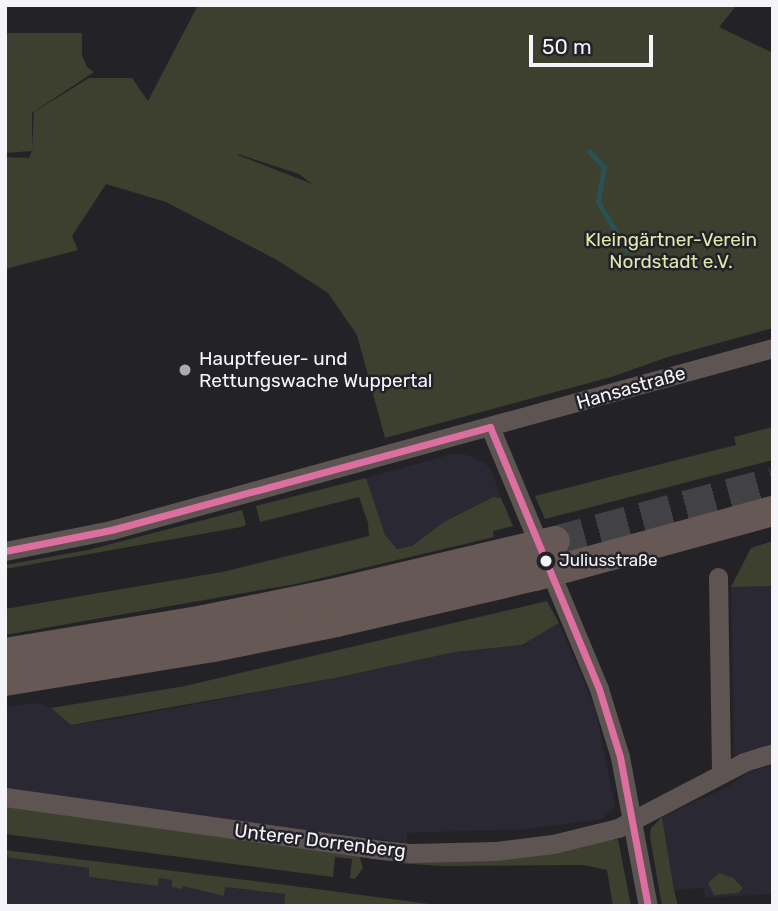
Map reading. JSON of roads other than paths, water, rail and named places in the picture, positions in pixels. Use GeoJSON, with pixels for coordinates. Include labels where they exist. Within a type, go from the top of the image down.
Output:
{"type":"FeatureCollection","features":[{"type":"Feature","properties":{"kind":"highway"},"geometry":{"type":"LineString","coordinates":[[5,681],[225,644],[561,554],[773,511]]}},
{"type":"Feature","properties":{"kind":"highway"},"geometry":{"type":"LineString","coordinates":[[5,653],[529,562]]}},
{"type":"Feature","properties":{"kind":"street","name":"Hansastraße"},"geometry":{"type":"LineString","coordinates":[[5,551],[111,530],[773,348]]}},
{"type":"Feature","properties":{"kind":"street"},"geometry":{"type":"LineString","coordinates":[[490,427],[599,689],[620,757],[648,906]]}},
{"type":"Feature","properties":{"kind":"street"},"geometry":{"type":"LineString","coordinates":[[718,577],[721,774]]}},
{"type":"Feature","properties":{"kind":"street"},"geometry":{"type":"LineString","coordinates":[[631,818],[721,774],[773,753]]}},
{"type":"Feature","properties":{"kind":"street","name":"Unterer Dorrenberg"},"geometry":{"type":"LineString","coordinates":[[5,797],[308,841],[412,853],[496,851],[553,844],[618,828],[631,818]]}},
{"type":"Feature","properties":{"kind":"waterway"},"geometry":{"type":"LineString","coordinates":[[589,151],[604,167],[598,202],[627,250]]}},
{"type":"Feature","properties":{"kind":"tunnel"},"geometry":{"type":"LineString","coordinates":[[555,541],[773,482]]}},
{"type":"Feature","properties":{"kind":"place","name":"Hauptfeuer- und Rettungswache Wuppertal"},"geometry":{"type":"Point","coordinates":[185,370]}},
{"type":"Feature","properties":{"kind":"place","name":"Juliusstraße"},"geometry":{"type":"Point","coordinates":[546,561]}},
{"type":"Feature","properties":{"kind":"park label","name":"Kleingärtner-Verein Nordstadt e.V."},"geometry":{"type":"Point","coordinates":[671,251]}}]}
